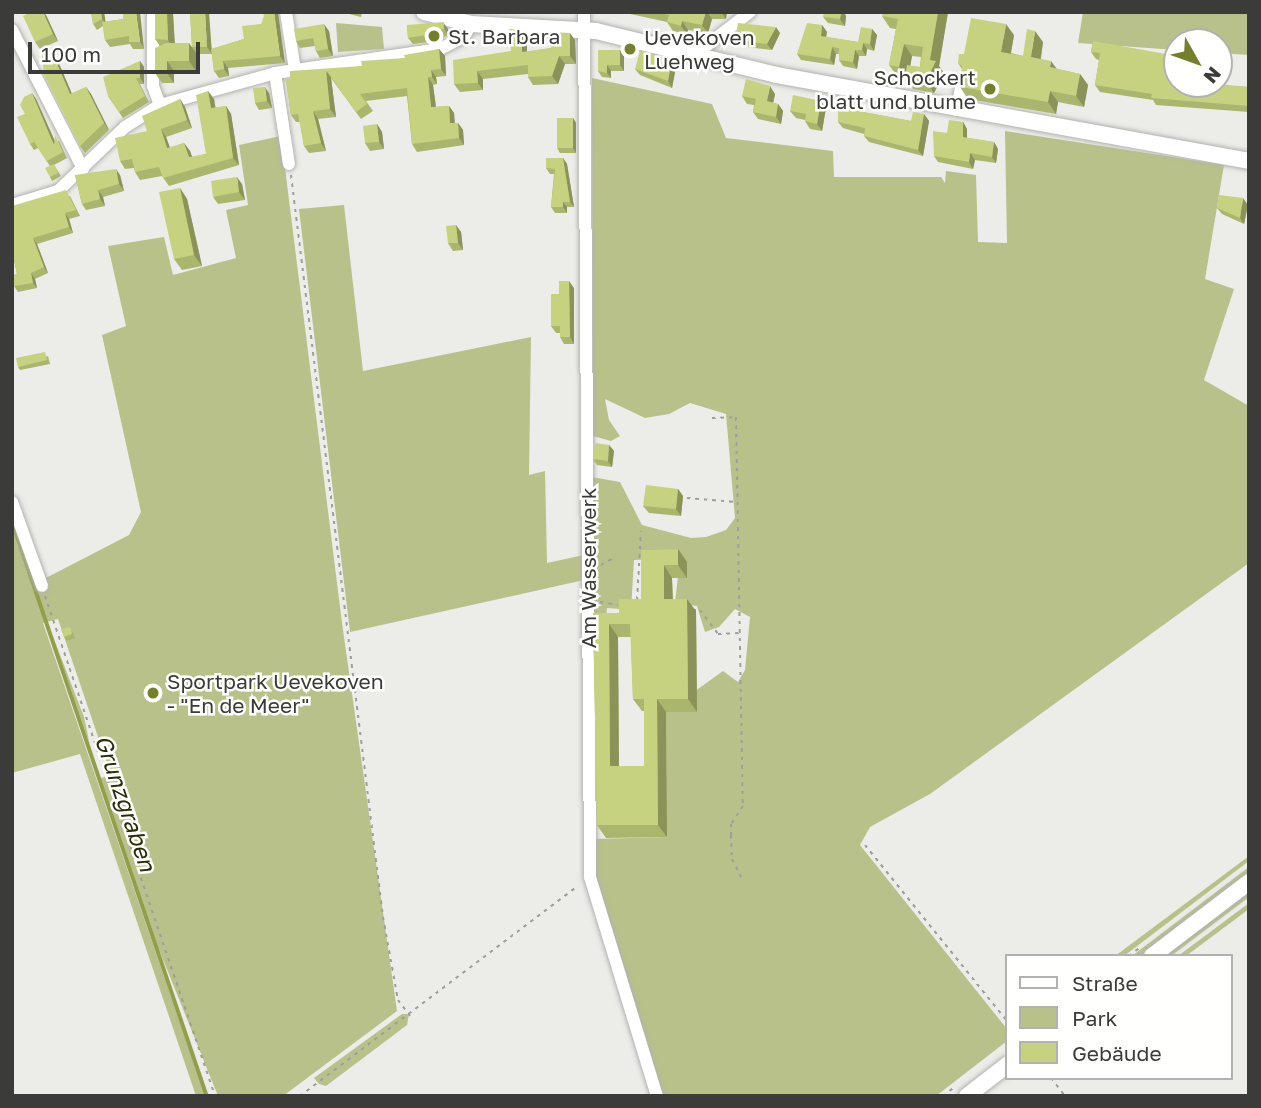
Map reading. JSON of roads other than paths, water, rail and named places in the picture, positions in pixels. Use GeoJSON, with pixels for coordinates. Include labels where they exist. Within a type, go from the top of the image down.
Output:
{"type":"FeatureCollection","features":[{"type":"Feature","properties":{"kind":"main road"},"geometry":{"type":"LineString","coordinates":[[424,12],[471,24],[587,30],[693,56],[957,110],[1249,161]]}},
{"type":"Feature","properties":{"kind":"main road"},"geometry":{"type":"LineString","coordinates":[[1155,954],[1249,882]]}},
{"type":"Feature","properties":{"kind":"main road"},"geometry":{"type":"LineString","coordinates":[[967,1096],[1006,1066]]}},
{"type":"Feature","properties":{"kind":"street"},"geometry":{"type":"LineString","coordinates":[[153,12],[153,86],[160,105]]}},
{"type":"Feature","properties":{"kind":"street"},"geometry":{"type":"LineString","coordinates":[[286,12],[295,70]]}},
{"type":"Feature","properties":{"kind":"street","name":"Am Wasserwerk"},"geometry":{"type":"LineString","coordinates":[[584,12],[587,30],[590,877],[657,1096]]}},
{"type":"Feature","properties":{"kind":"street"},"geometry":{"type":"LineString","coordinates":[[693,56],[750,12]]}},
{"type":"Feature","properties":{"kind":"street"},"geometry":{"type":"LineString","coordinates":[[12,205],[58,191],[125,127],[160,105],[275,73],[440,49],[464,37],[471,24]]}},
{"type":"Feature","properties":{"kind":"street"},"geometry":{"type":"LineString","coordinates":[[12,30],[83,169]]}},
{"type":"Feature","properties":{"kind":"street"},"geometry":{"type":"LineString","coordinates":[[275,73],[289,164]]}},
{"type":"Feature","properties":{"kind":"street"},"geometry":{"type":"LineString","coordinates":[[957,110],[962,82]]}},
{"type":"Feature","properties":{"kind":"street"},"geometry":{"type":"LineString","coordinates":[[12,502],[42,586]]}},
{"type":"Feature","properties":{"kind":"waterway","name":"Grunzgraben"},"geometry":{"type":"LineString","coordinates":[[14,526],[207,1096]]}},
{"type":"Feature","properties":{"kind":"place","name":"St. Barbara"},"geometry":{"type":"Point","coordinates":[434,36]}},
{"type":"Feature","properties":{"kind":"place","name":"Uevekoven Luehweg"},"geometry":{"type":"Point","coordinates":[630,49]}},
{"type":"Feature","properties":{"kind":"place","name":"Schockert blatt und blume"},"geometry":{"type":"Point","coordinates":[990,89]}},
{"type":"Feature","properties":{"kind":"place","name":"Sportpark Uevekoven - \"En de Meer\""},"geometry":{"type":"Point","coordinates":[153,693]}}]}
